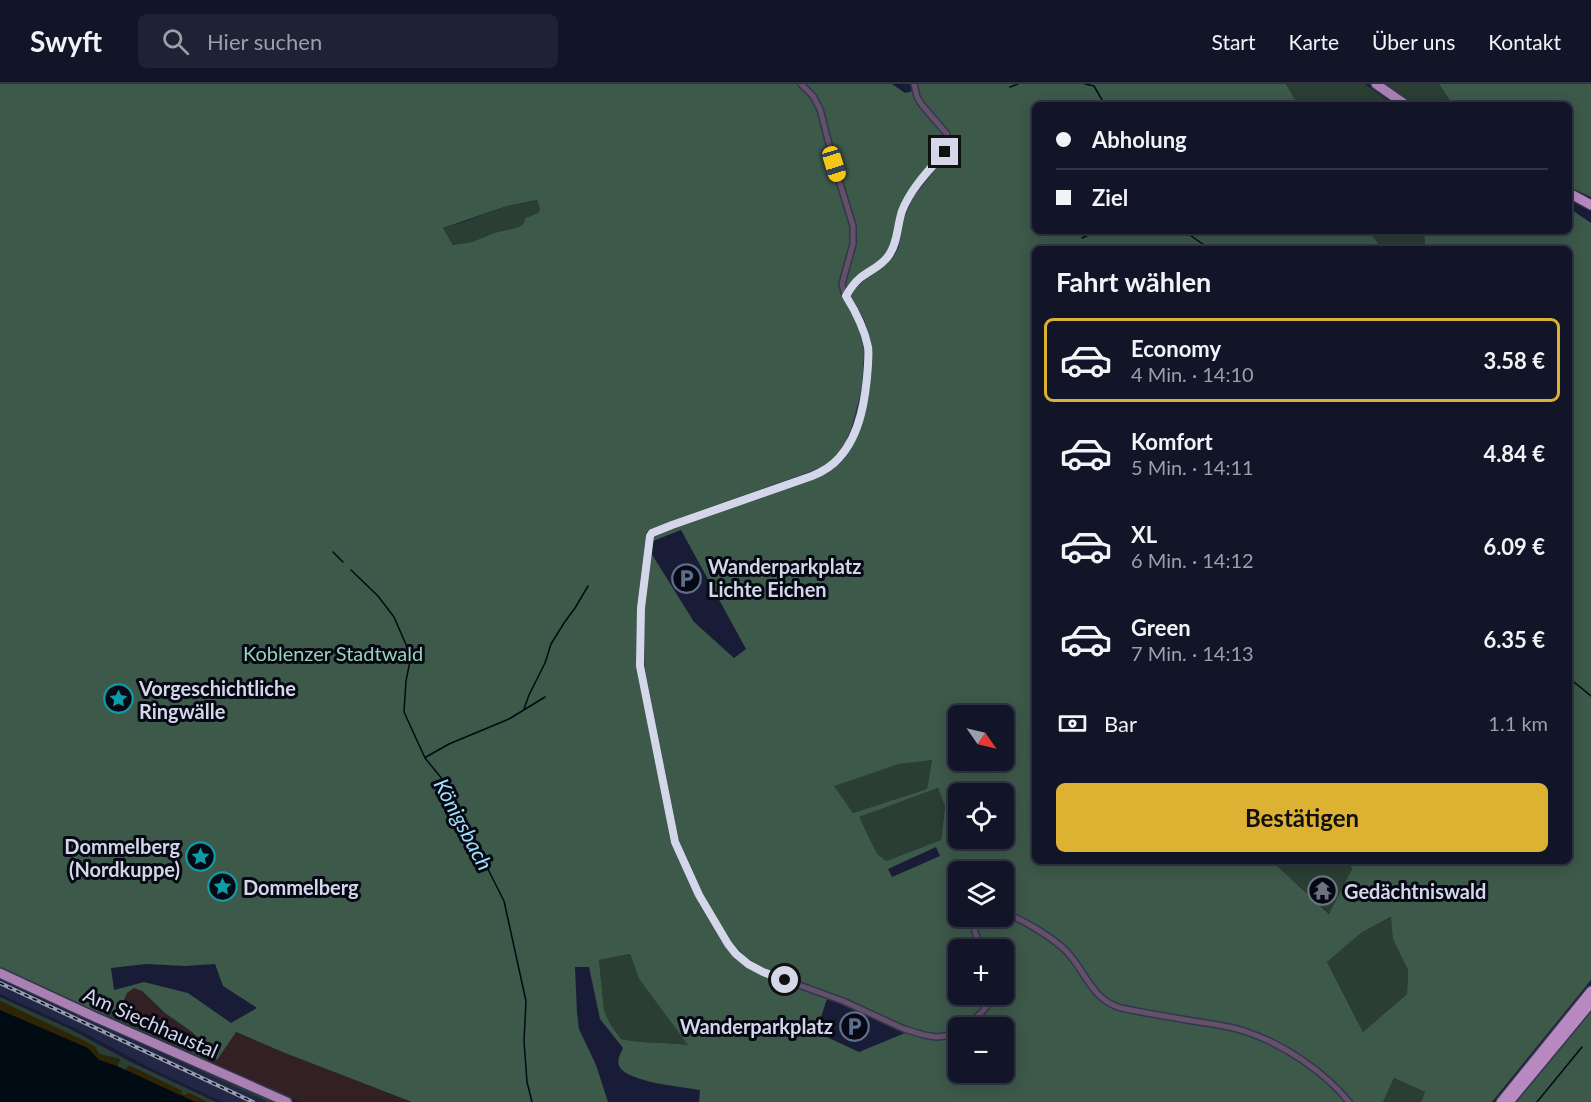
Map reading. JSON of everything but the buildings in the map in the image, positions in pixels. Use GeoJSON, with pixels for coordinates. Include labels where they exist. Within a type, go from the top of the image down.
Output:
{"type":"FeatureCollection","features":[{"type":"Feature","properties":{"kind":"highway"},"geometry":{"type":"LineString","coordinates":[[1572,195],[1591,206]]}},
{"type":"Feature","properties":{"kind":"highway"},"geometry":{"type":"LineString","coordinates":[[1572,202],[1591,213]]}},
{"type":"Feature","properties":{"kind":"highway"},"geometry":{"type":"LineString","coordinates":[[1501,1102],[1591,991]]}},
{"type":"Feature","properties":{"kind":"highway"},"geometry":{"type":"LineString","coordinates":[[1509,1102],[1591,1003]]}},
{"type":"Feature","properties":{"kind":"main road"},"geometry":{"type":"LineString","coordinates":[[1376,84],[1402,102]]}},
{"type":"Feature","properties":{"kind":"main road","name":"Am Siechhaustal"},"geometry":{"type":"LineString","coordinates":[[0,973],[287,1102]]}},
{"type":"Feature","properties":{"kind":"street"},"geometry":{"type":"LineString","coordinates":[[801,84],[813,96],[820,109],[853,226],[853,244],[842,279],[842,288],[861,322],[868,352],[864,397],[848,447],[837,461],[817,474],[651,534],[641,608],[641,669],[675,842],[699,895],[736,954],[765,973],[843,1001],[918,1034],[948,1035]]}},
{"type":"Feature","properties":{"kind":"street"},"geometry":{"type":"LineString","coordinates":[[846,296],[857,281],[890,255],[895,246],[900,218],[907,201],[947,148],[947,134],[922,105],[917,97],[914,84]]}},
{"type":"Feature","properties":{"kind":"street"},"geometry":{"type":"LineString","coordinates":[[1014,918],[1065,949],[1096,993],[1112,1005],[1232,1028],[1255,1035],[1313,1069],[1348,1102]]}},
{"type":"Feature","properties":{"kind":"street"},"geometry":{"type":"LineString","coordinates":[[977,1017],[987,1005]]}},
{"type":"Feature","properties":{"kind":"shaded area"},"geometry":{"type":"Polygon","coordinates":[[[0,979],[268,1102],[223,1102],[160,1073],[79,1030],[0,994],[0,979]]]}},
{"type":"Feature","properties":{"kind":"shaded area"},"geometry":{"type":"Polygon","coordinates":[[[134,987],[192,1032],[217,1059],[235,1032],[412,1102],[300,1102],[223,1071],[207,1064],[207,1056],[187,1034],[179,1045],[130,1013],[122,1005],[127,993],[134,987]]]}},
{"type":"Feature","properties":{"kind":"shaded area"},"geometry":{"type":"Polygon","coordinates":[[[0,1010],[88,1048],[99,1060],[195,1102],[0,1102],[0,1010]]]}},
{"type":"Feature","properties":{"kind":"green space","name":"Koblenzer Stadtwald"},"geometry":{"type":"Polygon","coordinates":[[[0,84],[892,84],[905,93],[913,91],[913,84],[1286,84],[1296,102],[1032,102],[1032,234],[1371,234],[1380,246],[1032,246],[1032,864],[1275,864],[1329,914],[1352,869],[1350,864],[1572,864],[1572,246],[1422,246],[1425,243],[1423,234],[1572,234],[1572,210],[1591,223],[1591,980],[1492,1102],[1421,1102],[1425,1092],[1394,1078],[1383,1102],[699,1102],[700,1090],[643,1080],[624,1072],[619,1066],[618,1062],[623,1048],[600,1019],[589,967],[575,967],[579,1029],[596,1065],[608,1102],[412,1102],[236,1032],[217,1060],[192,1032],[165,1013],[142,991],[134,988],[127,993],[122,1005],[147,1026],[144,1029],[108,1010],[106,1017],[0,968],[0,84]],[[537,200],[507,206],[443,228],[453,245],[472,242],[494,233],[519,227],[524,223],[525,218],[540,210],[537,200]],[[681,530],[653,541],[651,553],[694,622],[734,658],[746,649],[681,530]],[[932,760],[899,764],[834,786],[853,813],[927,789],[932,760]],[[938,788],[859,817],[877,854],[886,861],[941,840],[945,807],[938,788]],[[936,847],[888,869],[892,877],[940,856],[936,847]],[[1391,917],[1361,933],[1327,962],[1363,1032],[1407,994],[1408,970],[1393,939],[1391,917]],[[630,954],[599,960],[604,1010],[610,1024],[621,1039],[688,1045],[639,979],[630,954]],[[146,964],[111,968],[114,990],[144,982],[188,993],[231,1023],[257,1008],[223,986],[215,964],[185,966],[146,964]],[[827,999],[816,1032],[859,1052],[905,1033],[827,999]]]}},
{"type":"Feature","properties":{"kind":"green space"},"geometry":{"type":"Polygon","coordinates":[[[1286,84],[1365,84],[1390,102],[1296,102],[1286,84]]]}},
{"type":"Feature","properties":{"kind":"green space"},"geometry":{"type":"Polygon","coordinates":[[[1385,84],[1439,84],[1451,102],[1412,102],[1385,84]]]}},
{"type":"Feature","properties":{"kind":"green space"},"geometry":{"type":"Polygon","coordinates":[[[1439,84],[1591,84],[1591,197],[1572,188],[1572,102],[1451,102],[1439,84]]]}},
{"type":"Feature","properties":{"kind":"green space"},"geometry":{"type":"Polygon","coordinates":[[[537,200],[540,210],[538,213],[525,218],[524,223],[519,227],[494,233],[472,242],[453,245],[443,228],[507,206],[537,200]]]}},
{"type":"Feature","properties":{"kind":"green space"},"geometry":{"type":"Polygon","coordinates":[[[1371,234],[1424,235],[1425,243],[1422,246],[1380,246],[1371,234]]]}},
{"type":"Feature","properties":{"kind":"green space"},"geometry":{"type":"Polygon","coordinates":[[[932,759],[927,789],[853,813],[833,785],[899,764],[932,759]]]}},
{"type":"Feature","properties":{"kind":"green space"},"geometry":{"type":"Polygon","coordinates":[[[938,788],[945,807],[941,840],[886,861],[877,855],[858,817],[938,788]]]}},
{"type":"Feature","properties":{"kind":"green space","name":"Gedächtniswald"},"geometry":{"type":"Polygon","coordinates":[[[1275,864],[1350,864],[1352,869],[1330,914],[1275,864]]]}},
{"type":"Feature","properties":{"kind":"green space"},"geometry":{"type":"Polygon","coordinates":[[[1392,917],[1408,970],[1407,994],[1363,1032],[1327,962],[1361,933],[1392,917]]]}},
{"type":"Feature","properties":{"kind":"green space"},"geometry":{"type":"Polygon","coordinates":[[[630,954],[639,979],[689,1045],[621,1039],[610,1024],[604,1010],[599,960],[630,954]]]}},
{"type":"Feature","properties":{"kind":"green space"},"geometry":{"type":"Polygon","coordinates":[[[0,977],[274,1102],[268,1102],[0,979],[0,977]]]}},
{"type":"Feature","properties":{"kind":"green space"},"geometry":{"type":"Polygon","coordinates":[[[0,997],[70,1029],[131,1062],[216,1102],[207,1102],[189,1093],[181,1094],[182,1091],[130,1066],[125,1070],[117,1066],[120,1059],[99,1054],[95,1047],[0,1001],[0,997]]]}},
{"type":"Feature","properties":{"kind":"green space"},"geometry":{"type":"Polygon","coordinates":[[[108,1010],[144,1028],[148,1024],[190,1051],[202,1055],[205,1053],[208,1062],[106,1017],[108,1010]]]}},
{"type":"Feature","properties":{"kind":"green space"},"geometry":{"type":"Polygon","coordinates":[[[1591,1011],[1591,1102],[1516,1102],[1591,1011]]]}},
{"type":"Feature","properties":{"kind":"green space"},"geometry":{"type":"Polygon","coordinates":[[[187,1034],[205,1053],[196,1054],[179,1045],[187,1034]]]}},
{"type":"Feature","properties":{"kind":"green space"},"geometry":{"type":"Polygon","coordinates":[[[1394,1078],[1425,1092],[1421,1102],[1383,1102],[1394,1078]]]}},
{"type":"Feature","properties":{"kind":"sand"},"geometry":{"type":"Polygon","coordinates":[[[0,1001],[85,1041],[95,1047],[99,1054],[120,1060],[117,1066],[99,1060],[87,1048],[2,1012],[0,1001]]]}},
{"type":"Feature","properties":{"kind":"sand"},"geometry":{"type":"Polygon","coordinates":[[[129,1066],[182,1091],[182,1094],[189,1093],[207,1102],[195,1102],[125,1070],[129,1066]]]}},
{"type":"Feature","properties":{"kind":"waterway"},"geometry":{"type":"LineString","coordinates":[[1010,87],[1018,84]]}},
{"type":"Feature","properties":{"kind":"waterway"},"geometry":{"type":"LineString","coordinates":[[1085,84],[1094,86],[1103,102]]}},
{"type":"Feature","properties":{"kind":"waterway"},"geometry":{"type":"LineString","coordinates":[[1082,238],[1091,234]]}},
{"type":"Feature","properties":{"kind":"waterway"},"geometry":{"type":"LineString","coordinates":[[1188,234],[1206,246]]}},
{"type":"Feature","properties":{"kind":"waterway","name":"Königsbach"},"geometry":{"type":"LineString","coordinates":[[333,552],[343,562]]}},
{"type":"Feature","properties":{"kind":"waterway","name":"Königsbach"},"geometry":{"type":"LineString","coordinates":[[351,570],[378,596],[394,617],[411,656],[406,681],[404,712],[425,758],[443,780],[504,901],[526,1001],[524,1041],[527,1082],[532,1102]]}},
{"type":"Feature","properties":{"kind":"waterway"},"geometry":{"type":"LineString","coordinates":[[524,709],[551,644],[588,586]]}},
{"type":"Feature","properties":{"kind":"waterway"},"geometry":{"type":"LineString","coordinates":[[1572,680],[1591,696]]}},
{"type":"Feature","properties":{"kind":"waterway"},"geometry":{"type":"LineString","coordinates":[[426,757],[449,744],[509,719],[545,697]]}},
{"type":"Feature","properties":{"kind":"waterway"},"geometry":{"type":"LineString","coordinates":[[1537,1102],[1582,1047]]}},
{"type":"Feature","properties":{"kind":"railway"},"geometry":{"type":"LineString","coordinates":[[0,983],[253,1102]]}},
{"type":"Feature","properties":{"kind":"place","name":"Wanderparkplatz Lichte Eichen"},"geometry":{"type":"Point","coordinates":[687,578]}},
{"type":"Feature","properties":{"kind":"place","name":"Vorgeschichtliche Ringwälle"},"geometry":{"type":"Point","coordinates":[118,699]}},
{"type":"Feature","properties":{"kind":"place","name":"Dommelberg (Nordkuppe)"},"geometry":{"type":"Point","coordinates":[201,857]}},
{"type":"Feature","properties":{"kind":"place","name":"Dommelberg"},"geometry":{"type":"Point","coordinates":[222,887]}},
{"type":"Feature","properties":{"kind":"place","name":"Gedächtniswald"},"geometry":{"type":"Point","coordinates":[1323,891]}},
{"type":"Feature","properties":{"kind":"place","name":"Wanderparkplatz"},"geometry":{"type":"Point","coordinates":[854,1026]}},
{"type":"Feature","properties":{"kind":"route"},"geometry":{"type":"LineString","coordinates":[[785,980],[748,964],[728,944],[699,895],[675,842],[640,666],[641,608],[650,536],[672,525],[812,476],[826,469],[841,457],[848,447],[860,413],[866,388],[868,352],[861,322],[846,296],[857,281],[890,255],[895,246],[900,218],[907,201],[931,167],[945,152]]}}]}
